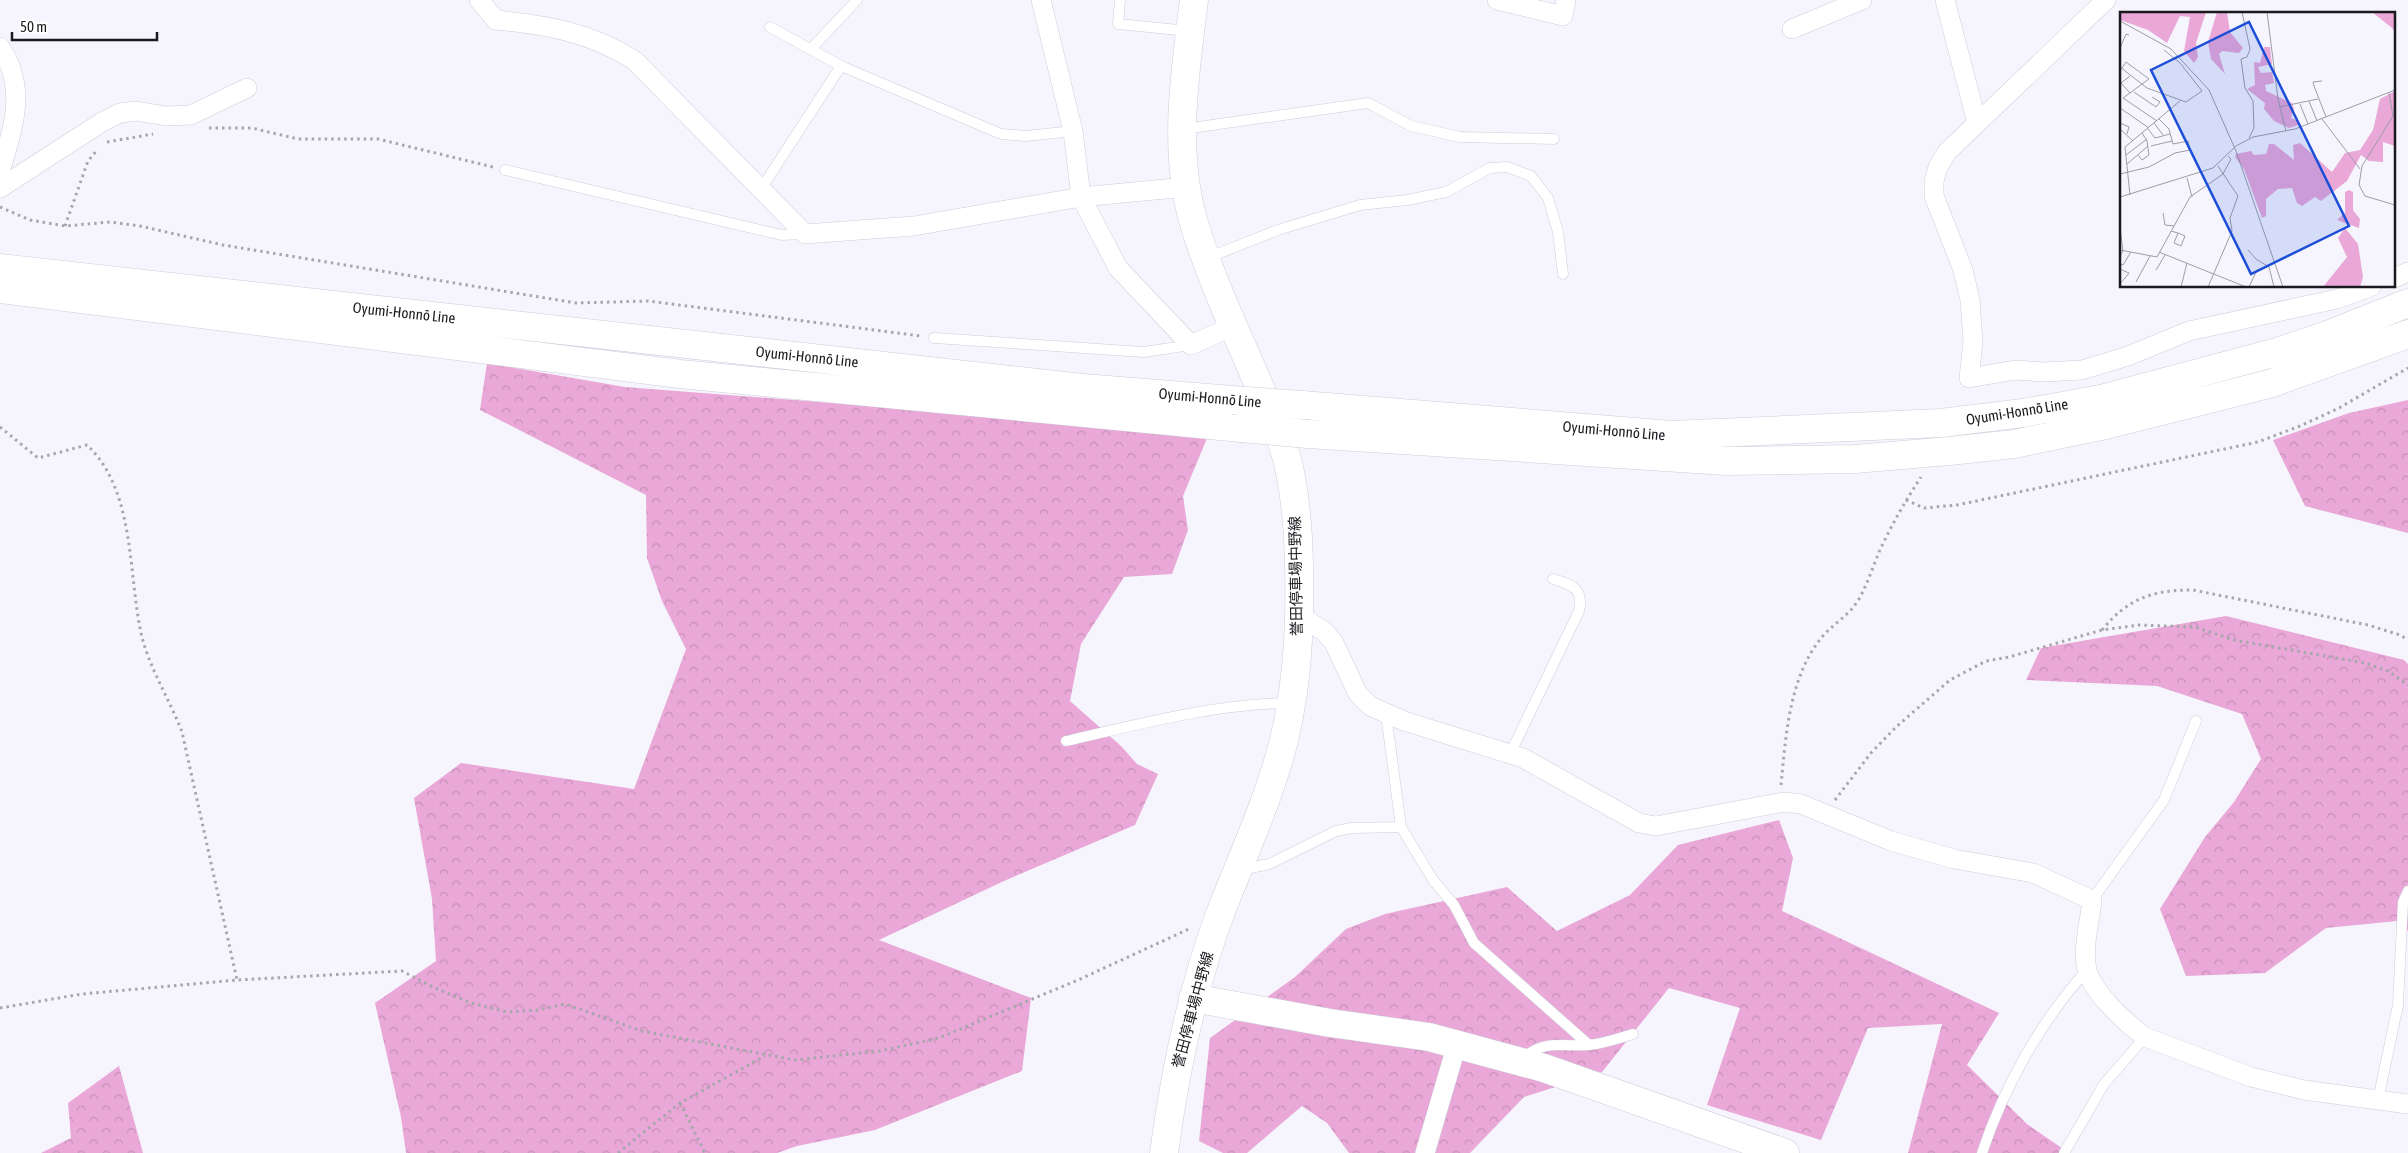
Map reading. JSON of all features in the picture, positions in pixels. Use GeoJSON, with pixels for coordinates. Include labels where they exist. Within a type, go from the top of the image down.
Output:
{"type":"FeatureCollection","features":[{"type":"Feature","properties":{"kind":"main road","name":"誉田停車場中野線"},"geometry":{"type":"LineString","coordinates":[[1164,1153],[1173,1086],[1193,998],[1220,916],[1270,788],[1284,741],[1291,703],[1299,615],[1298,535],[1294,493],[1284,450],[1207,258],[1193,220],[1186,187],[1181,129],[1194,0]]}},
{"type":"Feature","properties":{"kind":"main road","name":"Oyumi-Honnō Line"},"geometry":{"type":"LineString","coordinates":[[0,268],[1073,387],[1672,435],[1941,423],[2023,413],[2101,399],[2277,352],[2330,334],[2408,303]]}},
{"type":"Feature","properties":{"kind":"main road","name":"Oyumi-Honnō Line"},"geometry":{"type":"LineString","coordinates":[[0,289],[680,374],[1308,434],[1726,461],[1855,459],[2014,444],[2106,425],[2272,383],[2408,334]]}},
{"type":"Feature","properties":{"kind":"main road"},"geometry":{"type":"LineString","coordinates":[[1193,998],[1330,1023],[1429,1037],[1457,1044],[1520,1061],[1785,1153]]}},
{"type":"Feature","properties":{"kind":"street"},"geometry":{"type":"LineString","coordinates":[[479,0],[496,20],[534,23],[577,33],[610,45],[634,60],[805,234],[914,226],[1081,197],[1186,187]]}},
{"type":"Feature","properties":{"kind":"street"},"geometry":{"type":"LineString","coordinates":[[1040,0],[1072,131],[1081,197],[1118,268],[1191,345],[1233,326]]}},
{"type":"Feature","properties":{"kind":"street"},"geometry":{"type":"LineString","coordinates":[[1497,0],[1563,16],[1566,0]]}},
{"type":"Feature","properties":{"kind":"street"},"geometry":{"type":"LineString","coordinates":[[1792,29],[1862,0]]}},
{"type":"Feature","properties":{"kind":"street"},"geometry":{"type":"LineString","coordinates":[[1945,0],[1977,124]]}},
{"type":"Feature","properties":{"kind":"street"},"geometry":{"type":"LineString","coordinates":[[2106,0],[1947,152],[1938,167],[1934,181],[1934,196],[1963,270],[1970,300],[1973,342],[1969,378],[2015,370],[2044,372],[2082,370],[2128,356],[2189,331],[2337,299],[2367,288]]}},
{"type":"Feature","properties":{"kind":"street"},"geometry":{"type":"LineString","coordinates":[[0,47],[14,75],[17,97],[14,127],[0,171]]}},
{"type":"Feature","properties":{"kind":"street"},"geometry":{"type":"LineString","coordinates":[[0,188],[102,122],[120,113],[136,111],[196,122],[246,88]]}},
{"type":"Feature","properties":{"kind":"street"},"geometry":{"type":"LineString","coordinates":[[2396,277],[2408,272]]}},
{"type":"Feature","properties":{"kind":"street"},"geometry":{"type":"LineString","coordinates":[[1299,615],[1324,632],[1334,643],[1358,694],[1370,706],[1386,714],[1523,758],[1639,823],[1656,826],[1780,802],[1801,804],[1909,846],[1954,859],[2034,872],[2092,900],[2086,955],[2087,970],[2104,998],[2133,1029],[2145,1037],[2251,1076],[2304,1090],[2408,1104]]}},
{"type":"Feature","properties":{"kind":"street"},"geometry":{"type":"LineString","coordinates":[[1425,1153],[1457,1044]]}},
{"type":"Feature","properties":{"kind":"lane"},"geometry":{"type":"LineString","coordinates":[[810,49],[857,0]]}},
{"type":"Feature","properties":{"kind":"lane"},"geometry":{"type":"LineString","coordinates":[[1120,0],[1118,24],[1190,31]]}},
{"type":"Feature","properties":{"kind":"lane"},"geometry":{"type":"LineString","coordinates":[[770,27],[840,66],[1001,134],[1026,136],[1072,131]]}},
{"type":"Feature","properties":{"kind":"lane"},"geometry":{"type":"LineString","coordinates":[[761,189],[840,66]]}},
{"type":"Feature","properties":{"kind":"lane"},"geometry":{"type":"LineString","coordinates":[[1181,129],[1368,103],[1411,126],[1460,137],[1554,139]]}},
{"type":"Feature","properties":{"kind":"lane"},"geometry":{"type":"LineString","coordinates":[[1207,258],[1278,230],[1360,205],[1407,200],[1446,192],[1490,168],[1507,167],[1531,176],[1548,198],[1558,232],[1563,274]]}},
{"type":"Feature","properties":{"kind":"lane"},"geometry":{"type":"LineString","coordinates":[[505,170],[782,235],[805,234]]}},
{"type":"Feature","properties":{"kind":"lane"},"geometry":{"type":"LineString","coordinates":[[934,338],[1144,352],[1191,345]]}},
{"type":"Feature","properties":{"kind":"lane"},"geometry":{"type":"LineString","coordinates":[[1510,754],[1579,611],[1582,600],[1577,590],[1570,584],[1552,579]]}},
{"type":"Feature","properties":{"kind":"lane"},"geometry":{"type":"LineString","coordinates":[[1066,742],[1175,716],[1257,704],[1291,703]]}},
{"type":"Feature","properties":{"kind":"lane"},"geometry":{"type":"LineString","coordinates":[[1386,714],[1401,827],[1433,880],[1454,904],[1474,943],[1590,1045]]}},
{"type":"Feature","properties":{"kind":"lane"},"geometry":{"type":"LineString","coordinates":[[2092,900],[2164,800],[2196,721]]}},
{"type":"Feature","properties":{"kind":"lane"},"geometry":{"type":"LineString","coordinates":[[1238,871],[1269,864],[1336,831],[1352,828],[1401,827]]}},
{"type":"Feature","properties":{"kind":"lane"},"geometry":{"type":"LineString","coordinates":[[2378,1100],[2398,1005],[2403,902],[2408,891]]}},
{"type":"Feature","properties":{"kind":"lane"},"geometry":{"type":"LineString","coordinates":[[1982,1153],[1996,1110],[2048,1019],[2087,970]]}},
{"type":"Feature","properties":{"kind":"lane"},"geometry":{"type":"LineString","coordinates":[[1520,1061],[1531,1050],[1543,1045],[1590,1045],[1633,1034]]}},
{"type":"Feature","properties":{"kind":"lane"},"geometry":{"type":"LineString","coordinates":[[2064,1153],[2104,1084],[2145,1037]]}},
{"type":"Feature","properties":{"kind":"path"},"geometry":{"type":"LineString","coordinates":[[196,122],[252,128],[298,139],[378,139],[505,170]]}},
{"type":"Feature","properties":{"kind":"path"},"geometry":{"type":"LineString","coordinates":[[65,226],[88,161],[96,151],[106,142],[163,133]]}},
{"type":"Feature","properties":{"kind":"path"},"geometry":{"type":"LineString","coordinates":[[0,207],[30,220],[65,226],[110,222],[140,226],[232,247],[576,304],[648,301],[934,338]]}},
{"type":"Feature","properties":{"kind":"path"},"geometry":{"type":"LineString","coordinates":[[1906,500],[1924,508],[1957,505],[2258,442],[2340,408],[2408,368]]}},
{"type":"Feature","properties":{"kind":"path"},"geometry":{"type":"LineString","coordinates":[[0,427],[38,458],[87,445],[100,458],[120,498],[141,633],[151,666],[171,703],[182,732],[237,980]]}},
{"type":"Feature","properties":{"kind":"path"},"geometry":{"type":"LineString","coordinates":[[1780,802],[1785,744],[1795,694],[1804,663],[1823,636],[1859,600],[1881,548],[1906,500],[1922,475]]}},
{"type":"Feature","properties":{"kind":"path"},"geometry":{"type":"LineString","coordinates":[[2102,630],[2124,607],[2148,595],[2170,590],[2193,590],[2368,625],[2408,640]]}},
{"type":"Feature","properties":{"kind":"path"},"geometry":{"type":"LineString","coordinates":[[1824,814],[1871,753],[1896,727],[1950,680],[1986,661],[2009,657],[2102,630],[2139,624],[2194,627],[2234,640],[2365,663],[2388,671],[2408,685]]}},
{"type":"Feature","properties":{"kind":"path"},"geometry":{"type":"LineString","coordinates":[[0,1008],[82,994],[237,980],[402,971],[435,988],[471,1003],[507,1012],[538,1010],[565,1004],[642,1031],[765,1056],[795,1060],[908,1046],[939,1038],[1078,980],[1220,916]]}},
{"type":"Feature","properties":{"kind":"path"},"geometry":{"type":"LineString","coordinates":[[618,1153],[680,1104],[765,1056]]}},
{"type":"Feature","properties":{"kind":"path"},"geometry":{"type":"LineString","coordinates":[[680,1104],[705,1153]]}},
{"type":"Feature","properties":{"kind":"green space"},"geometry":{"type":"Polygon","coordinates":[[[487,363],[625,387],[1029,418],[1215,419],[1183,496],[1188,530],[1172,574],[1124,577],[1081,644],[1070,701],[1121,746],[1137,764],[1158,774],[1135,825],[1004,881],[879,940],[1031,998],[1022,1071],[875,1130],[797,1146],[777,1153],[406,1153],[401,1117],[375,1003],[436,961],[432,899],[414,798],[461,763],[634,789],[686,649],[662,601],[647,558],[646,495],[480,410],[487,363]]]}},
{"type":"Feature","properties":{"kind":"green space"},"geometry":{"type":"Polygon","coordinates":[[[2408,400],[2408,533],[2305,506],[2273,440],[2349,413],[2408,400]]]}},
{"type":"Feature","properties":{"kind":"green space"},"geometry":{"type":"Polygon","coordinates":[[[2226,616],[2404,660],[2408,664],[2408,931],[2397,921],[2326,928],[2265,973],[2186,976],[2160,909],[2205,837],[2234,802],[2261,759],[2242,714],[2157,686],[2026,680],[2041,648],[2226,616]]]}},
{"type":"Feature","properties":{"kind":"green space"},"geometry":{"type":"Polygon","coordinates":[[[1779,820],[1793,858],[1782,911],[1999,1013],[1967,1065],[2027,1124],[2069,1153],[1908,1153],[1942,1024],[1868,1028],[1821,1140],[1707,1105],[1740,1008],[1669,988],[1602,1072],[1524,1097],[1470,1153],[1349,1153],[1327,1123],[1302,1106],[1247,1153],[1223,1153],[1199,1141],[1210,1038],[1295,977],[1346,929],[1385,914],[1507,887],[1557,931],[1630,895],[1678,845],[1779,820]]]}},
{"type":"Feature","properties":{"kind":"green space"},"geometry":{"type":"Polygon","coordinates":[[[119,1066],[143,1153],[41,1153],[71,1138],[68,1103],[119,1066]]]}}]}
